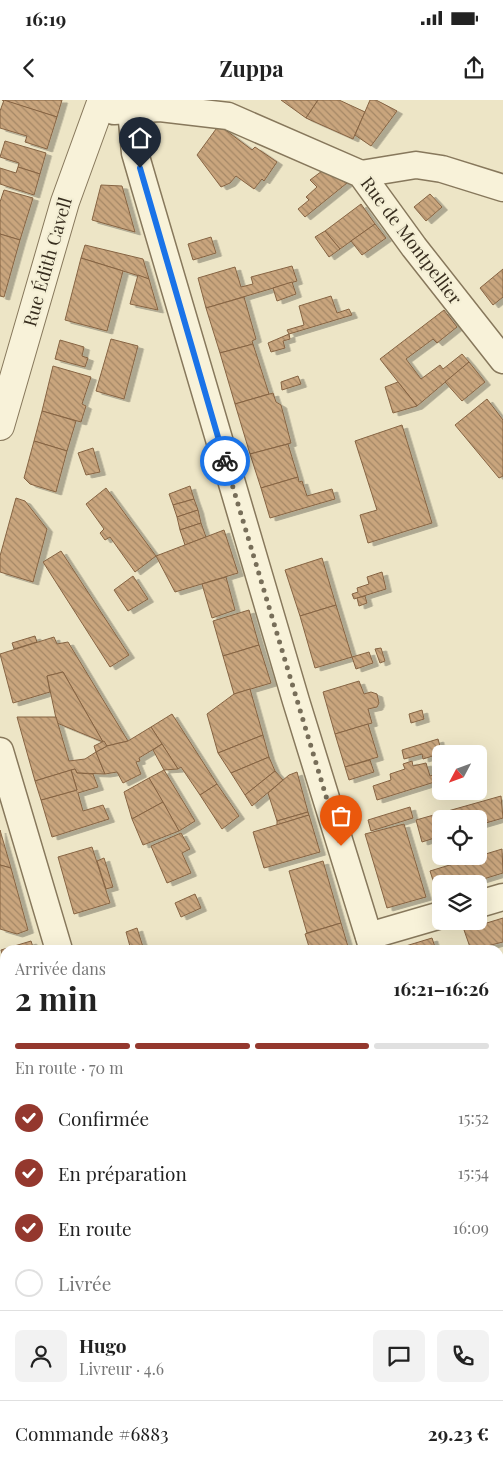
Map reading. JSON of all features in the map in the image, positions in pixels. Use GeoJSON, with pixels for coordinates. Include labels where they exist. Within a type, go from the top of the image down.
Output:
{"type":"FeatureCollection","features":[{"type":"Feature","properties":{"kind":"street","name":"Rue de Montpellier"},"geometry":{"type":"LineString","coordinates":[[99,106],[131,110],[160,108],[228,116],[361,174],[414,247],[503,360]]}},
{"type":"Feature","properties":{"kind":"street","name":"Rue Édith Cavell"},"geometry":{"type":"LineString","coordinates":[[0,426],[64,202],[99,106]]}},
{"type":"Feature","properties":{"kind":"street"},"geometry":{"type":"LineString","coordinates":[[131,110],[135,153],[285,664],[371,943],[432,919]]}},
{"type":"Feature","properties":{"kind":"street"},"geometry":{"type":"LineString","coordinates":[[361,174],[416,165],[442,169],[503,188]]}},
{"type":"Feature","properties":{"kind":"street"},"geometry":{"type":"LineString","coordinates":[[0,751],[58,945]]}},
{"type":"Feature","properties":{"kind":"street"},"geometry":{"type":"LineString","coordinates":[[487,902],[503,897]]}},
{"type":"Feature","properties":{"kind":"building"},"geometry":{"type":"Polygon","coordinates":[[[2,100],[62,100],[57,117],[2,100]]]}},
{"type":"Feature","properties":{"kind":"building"},"geometry":{"type":"Polygon","coordinates":[[[4,100],[57,117],[47,149],[25,142],[27,136],[0,128],[0,111],[4,100]]]}},
{"type":"Feature","properties":{"kind":"building"},"geometry":{"type":"Polygon","coordinates":[[[281,100],[318,100],[306,118],[281,100]]]}},
{"type":"Feature","properties":{"kind":"building"},"geometry":{"type":"Polygon","coordinates":[[[318,100],[339,100],[365,112],[353,139],[306,118],[318,100]]]}},
{"type":"Feature","properties":{"kind":"building"},"geometry":{"type":"Polygon","coordinates":[[[370,100],[376,100],[397,111],[371,146],[355,135],[370,100]]]}},
{"type":"Feature","properties":{"kind":"building"},"geometry":{"type":"Polygon","coordinates":[[[219,125],[252,150],[255,147],[277,162],[264,181],[262,179],[254,189],[236,176],[230,183],[221,187],[197,155],[219,125]]]}},
{"type":"Feature","properties":{"kind":"building"},"geometry":{"type":"Polygon","coordinates":[[[5,141],[46,153],[40,174],[18,167],[19,163],[0,157],[5,141]]]}},
{"type":"Feature","properties":{"kind":"building"},"geometry":{"type":"Polygon","coordinates":[[[18,167],[40,174],[34,195],[0,184],[0,168],[16,173],[18,167]]]}},
{"type":"Feature","properties":{"kind":"building"},"geometry":{"type":"Polygon","coordinates":[[[322,171],[347,183],[305,217],[298,209],[309,200],[306,197],[317,187],[310,180],[322,171]]]}},
{"type":"Feature","properties":{"kind":"building"},"geometry":{"type":"Polygon","coordinates":[[[101,185],[122,186],[135,232],[92,220],[101,185]]]}},
{"type":"Feature","properties":{"kind":"building"},"geometry":{"type":"Polygon","coordinates":[[[4,190],[33,198],[20,240],[0,234],[0,202],[4,190]]]}},
{"type":"Feature","properties":{"kind":"building"},"geometry":{"type":"Polygon","coordinates":[[[430,194],[442,207],[426,221],[414,207],[430,194]]]}},
{"type":"Feature","properties":{"kind":"building"},"geometry":{"type":"Polygon","coordinates":[[[361,204],[375,224],[340,249],[325,231],[361,204]]]}},
{"type":"Feature","properties":{"kind":"building"},"geometry":{"type":"Polygon","coordinates":[[[375,224],[386,238],[362,255],[351,241],[375,224]]]}},
{"type":"Feature","properties":{"kind":"building"},"geometry":{"type":"Polygon","coordinates":[[[325,231],[340,249],[329,257],[315,237],[325,231]]]}},
{"type":"Feature","properties":{"kind":"building"},"geometry":{"type":"Polygon","coordinates":[[[0,234],[20,240],[4,297],[0,296],[0,234]]]}},
{"type":"Feature","properties":{"kind":"building"},"geometry":{"type":"Polygon","coordinates":[[[211,237],[216,253],[193,260],[188,244],[211,237]]]}},
{"type":"Feature","properties":{"kind":"building"},"geometry":{"type":"Polygon","coordinates":[[[85,245],[143,259],[149,279],[81,258],[85,245]]]}},
{"type":"Feature","properties":{"kind":"building"},"geometry":{"type":"Polygon","coordinates":[[[81,258],[123,271],[107,331],[65,320],[81,258]]]}},
{"type":"Feature","properties":{"kind":"building"},"geometry":{"type":"Polygon","coordinates":[[[292,266],[297,281],[206,308],[198,278],[235,267],[241,287],[253,284],[251,277],[292,266]]]}},
{"type":"Feature","properties":{"kind":"building"},"geometry":{"type":"Polygon","coordinates":[[[503,269],[503,297],[493,305],[480,288],[503,269]]]}},
{"type":"Feature","properties":{"kind":"building"},"geometry":{"type":"Polygon","coordinates":[[[138,275],[149,279],[158,310],[130,304],[138,275]]]}},
{"type":"Feature","properties":{"kind":"building"},"geometry":{"type":"Polygon","coordinates":[[[292,282],[296,294],[277,301],[273,288],[292,282]]]}},
{"type":"Feature","properties":{"kind":"building"},"geometry":{"type":"Polygon","coordinates":[[[331,296],[337,313],[349,309],[352,315],[289,334],[287,330],[304,325],[299,306],[331,296]]]}},
{"type":"Feature","properties":{"kind":"building"},"geometry":{"type":"Polygon","coordinates":[[[244,297],[256,339],[252,341],[253,344],[220,353],[206,308],[244,297]]]}},
{"type":"Feature","properties":{"kind":"building"},"geometry":{"type":"Polygon","coordinates":[[[444,310],[457,327],[437,343],[433,339],[406,359],[421,379],[440,365],[443,369],[462,354],[469,362],[417,406],[380,359],[444,310]]]}},
{"type":"Feature","properties":{"kind":"building"},"geometry":{"type":"Polygon","coordinates":[[[289,334],[290,339],[283,341],[285,348],[271,352],[268,343],[289,334]]]}},
{"type":"Feature","properties":{"kind":"building"},"geometry":{"type":"Polygon","coordinates":[[[111,339],[138,346],[124,399],[96,391],[111,339]]]}},
{"type":"Feature","properties":{"kind":"building"},"geometry":{"type":"Polygon","coordinates":[[[60,340],[84,347],[82,356],[88,358],[85,367],[55,359],[60,340]]]}},
{"type":"Feature","properties":{"kind":"building"},"geometry":{"type":"Polygon","coordinates":[[[253,344],[269,394],[235,404],[220,353],[253,344]]]}},
{"type":"Feature","properties":{"kind":"building"},"geometry":{"type":"Polygon","coordinates":[[[469,362],[485,382],[462,401],[445,382],[469,362]]]}},
{"type":"Feature","properties":{"kind":"building"},"geometry":{"type":"Polygon","coordinates":[[[53,366],[91,377],[82,404],[86,406],[81,422],[42,411],[53,366]]]}},
{"type":"Feature","properties":{"kind":"building"},"geometry":{"type":"Polygon","coordinates":[[[298,376],[301,384],[282,390],[281,382],[298,376]]]}},
{"type":"Feature","properties":{"kind":"building"},"geometry":{"type":"Polygon","coordinates":[[[398,382],[417,406],[393,413],[385,387],[398,382]]]}},
{"type":"Feature","properties":{"kind":"building"},"geometry":{"type":"Polygon","coordinates":[[[273,393],[276,402],[281,405],[291,443],[250,454],[235,404],[273,393]]]}},
{"type":"Feature","properties":{"kind":"building"},"geometry":{"type":"Polygon","coordinates":[[[487,399],[503,420],[503,476],[499,478],[455,425],[487,399]]]}},
{"type":"Feature","properties":{"kind":"building"},"geometry":{"type":"Polygon","coordinates":[[[42,411],[76,421],[67,451],[34,441],[42,411]]]}},
{"type":"Feature","properties":{"kind":"building"},"geometry":{"type":"Polygon","coordinates":[[[402,425],[432,523],[368,543],[360,515],[377,510],[355,441],[402,425]]]}},
{"type":"Feature","properties":{"kind":"building"},"geometry":{"type":"Polygon","coordinates":[[[34,441],[67,451],[56,492],[30,484],[24,478],[34,441]]]}},
{"type":"Feature","properties":{"kind":"building"},"geometry":{"type":"Polygon","coordinates":[[[288,444],[298,477],[261,488],[250,454],[288,444]]]}},
{"type":"Feature","properties":{"kind":"building"},"geometry":{"type":"Polygon","coordinates":[[[93,448],[100,472],[86,475],[78,453],[93,448]]]}},
{"type":"Feature","properties":{"kind":"building"},"geometry":{"type":"Polygon","coordinates":[[[298,477],[299,482],[302,481],[307,496],[332,489],[335,499],[270,518],[261,488],[298,477]]]}},
{"type":"Feature","properties":{"kind":"building"},"geometry":{"type":"Polygon","coordinates":[[[190,486],[194,499],[173,505],[169,494],[190,486]]]}},
{"type":"Feature","properties":{"kind":"building"},"geometry":{"type":"Polygon","coordinates":[[[106,488],[156,556],[135,572],[110,537],[105,540],[100,533],[104,529],[86,504],[106,488]]]}},
{"type":"Feature","properties":{"kind":"building"},"geometry":{"type":"Polygon","coordinates":[[[16,498],[25,501],[47,529],[33,582],[0,572],[0,556],[16,498]]]}},
{"type":"Feature","properties":{"kind":"building"},"geometry":{"type":"Polygon","coordinates":[[[194,499],[198,510],[177,517],[173,505],[194,499]]]}},
{"type":"Feature","properties":{"kind":"building"},"geometry":{"type":"Polygon","coordinates":[[[198,510],[201,523],[180,530],[177,517],[198,510]]]}},
{"type":"Feature","properties":{"kind":"building"},"geometry":{"type":"Polygon","coordinates":[[[201,523],[206,537],[185,545],[180,530],[201,523]]]}},
{"type":"Feature","properties":{"kind":"building"},"geometry":{"type":"Polygon","coordinates":[[[224,530],[238,573],[175,592],[156,556],[224,530]]]}},
{"type":"Feature","properties":{"kind":"building"},"geometry":{"type":"Polygon","coordinates":[[[61,551],[129,655],[110,667],[43,562],[61,551]]]}},
{"type":"Feature","properties":{"kind":"building"},"geometry":{"type":"Polygon","coordinates":[[[322,558],[336,605],[300,616],[285,570],[322,558]]]}},
{"type":"Feature","properties":{"kind":"building"},"geometry":{"type":"Polygon","coordinates":[[[382,572],[386,589],[354,599],[352,594],[358,592],[357,588],[369,584],[367,577],[382,572]]]}},
{"type":"Feature","properties":{"kind":"building"},"geometry":{"type":"Polygon","coordinates":[[[133,576],[148,599],[128,611],[114,590],[133,576]]]}},
{"type":"Feature","properties":{"kind":"building"},"geometry":{"type":"Polygon","coordinates":[[[226,577],[235,610],[212,618],[202,584],[226,577]]]}},
{"type":"Feature","properties":{"kind":"building"},"geometry":{"type":"Polygon","coordinates":[[[365,596],[367,603],[359,606],[357,598],[365,596]]]}},
{"type":"Feature","properties":{"kind":"building"},"geometry":{"type":"Polygon","coordinates":[[[336,605],[352,657],[315,668],[300,616],[336,605]]]}},
{"type":"Feature","properties":{"kind":"building"},"geometry":{"type":"Polygon","coordinates":[[[249,610],[259,645],[223,656],[213,621],[249,610]]]}},
{"type":"Feature","properties":{"kind":"building"},"geometry":{"type":"Polygon","coordinates":[[[35,636],[37,642],[14,649],[12,643],[35,636]]]}},
{"type":"Feature","properties":{"kind":"building"},"geometry":{"type":"Polygon","coordinates":[[[54,637],[57,644],[68,642],[128,741],[107,746],[103,742],[63,672],[47,676],[50,692],[13,703],[0,654],[54,637]]]}},
{"type":"Feature","properties":{"kind":"building"},"geometry":{"type":"Polygon","coordinates":[[[259,645],[271,683],[234,694],[223,656],[259,645]]]}},
{"type":"Feature","properties":{"kind":"building"},"geometry":{"type":"Polygon","coordinates":[[[381,648],[385,661],[380,663],[375,649],[381,648]]]}},
{"type":"Feature","properties":{"kind":"building"},"geometry":{"type":"Polygon","coordinates":[[[369,652],[373,663],[356,669],[352,657],[369,652]]]}},
{"type":"Feature","properties":{"kind":"building"},"geometry":{"type":"Polygon","coordinates":[[[63,672],[103,742],[57,723],[47,676],[63,672]]]}},
{"type":"Feature","properties":{"kind":"building"},"geometry":{"type":"Polygon","coordinates":[[[359,681],[364,694],[371,692],[377,694],[379,703],[377,707],[368,709],[372,723],[335,734],[323,692],[359,681]]]}},
{"type":"Feature","properties":{"kind":"building"},"geometry":{"type":"Polygon","coordinates":[[[250,689],[263,735],[218,753],[207,714],[234,694],[250,689]]]}},
{"type":"Feature","properties":{"kind":"building"},"geometry":{"type":"Polygon","coordinates":[[[422,710],[424,719],[411,723],[409,714],[422,710]]]}},
{"type":"Feature","properties":{"kind":"building"},"geometry":{"type":"Polygon","coordinates":[[[172,714],[217,784],[200,795],[181,767],[178,769],[151,727],[172,714]]]}},
{"type":"Feature","properties":{"kind":"building"},"geometry":{"type":"Polygon","coordinates":[[[17,717],[56,717],[69,761],[85,759],[96,752],[105,774],[77,773],[75,769],[35,781],[17,717]]]}},
{"type":"Feature","properties":{"kind":"building"},"geometry":{"type":"Polygon","coordinates":[[[368,724],[378,757],[345,767],[335,734],[368,724]]]}},
{"type":"Feature","properties":{"kind":"building"},"geometry":{"type":"Polygon","coordinates":[[[151,727],[162,744],[139,758],[140,761],[136,762],[141,774],[123,783],[117,772],[105,774],[96,752],[107,746],[128,741],[151,727]]]}},
{"type":"Feature","properties":{"kind":"building"},"geometry":{"type":"Polygon","coordinates":[[[263,735],[269,757],[231,773],[218,753],[263,735]]]}},
{"type":"Feature","properties":{"kind":"building"},"geometry":{"type":"Polygon","coordinates":[[[438,739],[440,745],[432,745],[432,756],[423,759],[422,754],[404,759],[402,750],[438,739]]]}},
{"type":"Feature","properties":{"kind":"building"},"geometry":{"type":"Polygon","coordinates":[[[104,741],[107,746],[96,752],[94,746],[104,741]]]}},
{"type":"Feature","properties":{"kind":"building"},"geometry":{"type":"Polygon","coordinates":[[[162,744],[178,769],[164,770],[153,750],[162,744]]]}},
{"type":"Feature","properties":{"kind":"building"},"geometry":{"type":"Polygon","coordinates":[[[269,757],[275,771],[245,795],[231,773],[269,757]]]}},
{"type":"Feature","properties":{"kind":"building"},"geometry":{"type":"Polygon","coordinates":[[[370,760],[374,772],[349,780],[345,767],[370,760]]]}},
{"type":"Feature","properties":{"kind":"building"},"geometry":{"type":"Polygon","coordinates":[[[412,761],[413,766],[426,763],[430,776],[432,775],[432,783],[377,800],[373,786],[391,780],[390,774],[405,769],[403,764],[412,761]]]}},
{"type":"Feature","properties":{"kind":"building"},"geometry":{"type":"Polygon","coordinates":[[[75,769],[77,773],[93,774],[98,787],[78,793],[83,811],[103,805],[109,819],[52,837],[41,800],[77,790],[71,770],[75,769]]]}},
{"type":"Feature","properties":{"kind":"building"},"geometry":{"type":"Polygon","coordinates":[[[71,770],[77,790],[41,800],[35,781],[71,770]]]}},
{"type":"Feature","properties":{"kind":"building"},"geometry":{"type":"Polygon","coordinates":[[[164,770],[195,821],[179,831],[149,778],[164,770]]]}},
{"type":"Feature","properties":{"kind":"building"},"geometry":{"type":"Polygon","coordinates":[[[275,771],[283,780],[252,806],[245,795],[275,771]]]}},
{"type":"Feature","properties":{"kind":"building"},"geometry":{"type":"Polygon","coordinates":[[[297,772],[308,812],[277,821],[268,793],[289,775],[297,772]]]}},
{"type":"Feature","properties":{"kind":"building"},"geometry":{"type":"Polygon","coordinates":[[[149,778],[163,802],[132,819],[124,792],[149,778]]]}},
{"type":"Feature","properties":{"kind":"building"},"geometry":{"type":"Polygon","coordinates":[[[217,784],[239,816],[222,829],[200,795],[217,784]]]}},
{"type":"Feature","properties":{"kind":"building"},"geometry":{"type":"Polygon","coordinates":[[[501,796],[503,818],[487,823],[487,810],[451,810],[488,800],[501,796]]]}},
{"type":"Feature","properties":{"kind":"building"},"geometry":{"type":"Polygon","coordinates":[[[163,802],[179,831],[143,845],[132,819],[163,802]]]}},
{"type":"Feature","properties":{"kind":"building"},"geometry":{"type":"Polygon","coordinates":[[[410,807],[413,818],[371,831],[368,820],[410,807]]]}},
{"type":"Feature","properties":{"kind":"building"},"geometry":{"type":"Polygon","coordinates":[[[308,812],[309,815],[277,825],[277,821],[308,812]]]}},
{"type":"Feature","properties":{"kind":"building"},"geometry":{"type":"Polygon","coordinates":[[[309,815],[320,852],[264,868],[253,832],[309,815]]]}},
{"type":"Feature","properties":{"kind":"building"},"geometry":{"type":"Polygon","coordinates":[[[432,815],[432,839],[422,842],[416,820],[432,815]]]}},
{"type":"Feature","properties":{"kind":"building"},"geometry":{"type":"Polygon","coordinates":[[[404,824],[426,897],[387,908],[365,834],[404,824]]]}},
{"type":"Feature","properties":{"kind":"building"},"geometry":{"type":"Polygon","coordinates":[[[0,830],[11,868],[0,865],[0,830]]]}},
{"type":"Feature","properties":{"kind":"building"},"geometry":{"type":"Polygon","coordinates":[[[181,833],[190,849],[182,853],[191,873],[167,883],[151,846],[181,833]]]}},
{"type":"Feature","properties":{"kind":"building"},"geometry":{"type":"Polygon","coordinates":[[[92,847],[110,903],[74,914],[58,857],[92,847]]]}},
{"type":"Feature","properties":{"kind":"building"},"geometry":{"type":"Polygon","coordinates":[[[502,849],[503,873],[487,878],[487,875],[432,875],[432,877],[430,871],[450,865],[487,865],[487,854],[502,849]]]}},
{"type":"Feature","properties":{"kind":"building"},"geometry":{"type":"Polygon","coordinates":[[[104,858],[113,887],[106,889],[97,861],[104,858]]]}},
{"type":"Feature","properties":{"kind":"building"},"geometry":{"type":"Polygon","coordinates":[[[323,861],[341,923],[307,933],[289,871],[323,861]]]}},
{"type":"Feature","properties":{"kind":"building"},"geometry":{"type":"Polygon","coordinates":[[[0,865],[11,868],[28,930],[17,934],[0,929],[0,865]]]}},
{"type":"Feature","properties":{"kind":"building"},"geometry":{"type":"Polygon","coordinates":[[[195,894],[201,908],[181,917],[175,903],[195,894]]]}},
{"type":"Feature","properties":{"kind":"building"},"geometry":{"type":"Polygon","coordinates":[[[503,918],[503,942],[491,945],[469,945],[464,930],[487,930],[487,923],[503,918]]]}},
{"type":"Feature","properties":{"kind":"building"},"geometry":{"type":"Polygon","coordinates":[[[341,923],[348,945],[308,945],[305,934],[341,923]]]}},
{"type":"Feature","properties":{"kind":"building"},"geometry":{"type":"Polygon","coordinates":[[[137,928],[142,945],[130,945],[126,932],[137,928]]]}},
{"type":"Feature","properties":{"kind":"building"},"geometry":{"type":"Polygon","coordinates":[[[432,938],[434,945],[409,945],[432,938]]]}},
{"type":"Feature","properties":{"kind":"building"},"geometry":{"type":"Polygon","coordinates":[[[31,941],[32,945],[18,945],[31,941]]]}},
{"type":"Feature","properties":{"kind":"way so far"},"geometry":{"type":"LineString","coordinates":[[225,461],[341,846]]}},
{"type":"Feature","properties":{"kind":"route"},"geometry":{"type":"LineString","coordinates":[[140,168],[225,461]]}}]}
